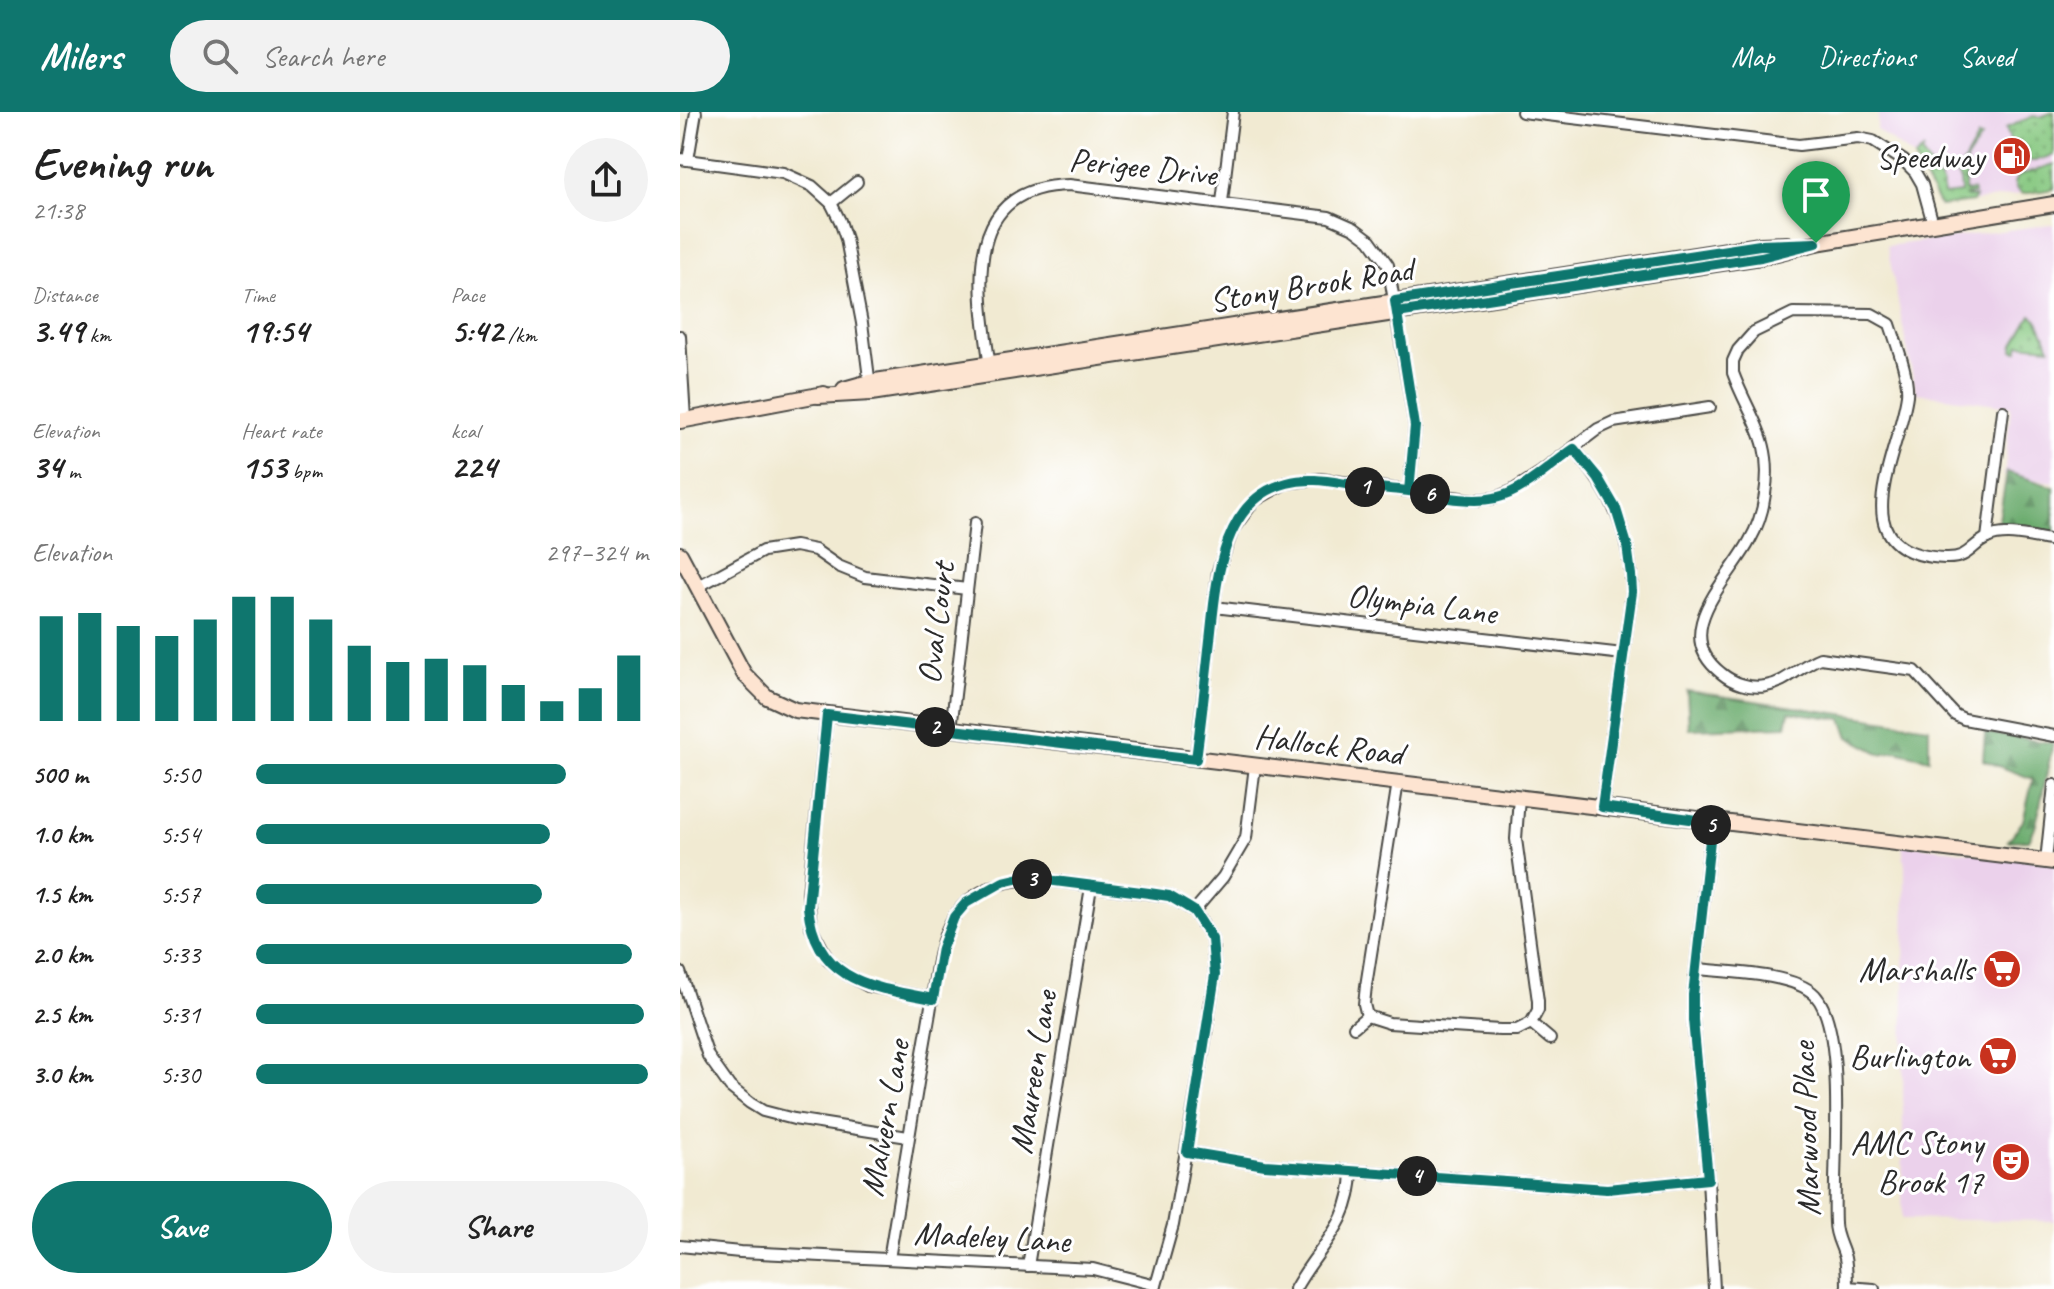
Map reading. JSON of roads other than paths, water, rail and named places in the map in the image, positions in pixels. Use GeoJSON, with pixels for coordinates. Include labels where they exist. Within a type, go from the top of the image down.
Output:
{"type":"FeatureCollection","features":[{"type":"Feature","properties":{"kind":"street"},"geometry":{"type":"LineString","coordinates":[[696,112],[684,160],[783,173],[800,178],[831,203],[846,239],[862,323],[870,388]]}},
{"type":"Feature","properties":{"kind":"street"},"geometry":{"type":"LineString","coordinates":[[1222,202],[1233,112]]}},
{"type":"Feature","properties":{"kind":"street"},"geometry":{"type":"LineString","coordinates":[[1522,112],[1799,145],[1845,139],[1873,141],[1915,172],[1922,184],[1933,224]]}},
{"type":"Feature","properties":{"kind":"street"},"geometry":{"type":"LineString","coordinates":[[831,203],[857,182]]}},
{"type":"Feature","properties":{"kind":"street","name":"Perigee Drive"},"geometry":{"type":"LineString","coordinates":[[991,369],[980,296],[989,231],[1012,199],[1035,188],[1069,185],[1317,214],[1341,221],[1370,240],[1388,265],[1415,426],[1409,491]]}},
{"type":"Feature","properties":{"kind":"street","name":"Stony Brook Road"},"geometry":{"type":"LineString","coordinates":[[683,420],[818,396],[1578,279],[1760,245],[1816,243],[2054,204]]}},
{"type":"Feature","properties":{"kind":"street"},"geometry":{"type":"LineString","coordinates":[[2054,541],[2018,535],[1987,538],[1966,555],[1946,558],[1909,552],[1898,546],[1884,527],[1884,479],[1908,392],[1890,324],[1872,314],[1793,313],[1754,332],[1738,350],[1733,361],[1733,373],[1764,438],[1766,493],[1750,541],[1711,597],[1700,627],[1703,646],[1712,665],[1736,683],[1751,687],[1766,687],[1780,682],[1820,658],[1915,671],[1955,715],[2054,736]]}},
{"type":"Feature","properties":{"kind":"street"},"geometry":{"type":"LineString","coordinates":[[680,336],[683,420]]}},
{"type":"Feature","properties":{"kind":"street"},"geometry":{"type":"LineString","coordinates":[[1196,759],[1218,571],[1233,529],[1254,501],[1274,487],[1320,479],[1475,500],[1495,498],[1526,483],[1598,429],[1613,422],[1710,407]]}},
{"type":"Feature","properties":{"kind":"street"},"geometry":{"type":"LineString","coordinates":[[1987,538],[2003,411]]}},
{"type":"Feature","properties":{"kind":"street"},"geometry":{"type":"LineString","coordinates":[[1574,449],[1607,491],[1616,509],[1627,545],[1632,592],[1602,807]]}},
{"type":"Feature","properties":{"kind":"street","name":"Oval Court"},"geometry":{"type":"LineString","coordinates":[[951,729],[975,523]]}},
{"type":"Feature","properties":{"kind":"street"},"geometry":{"type":"LineString","coordinates":[[697,587],[763,551],[795,546],[815,550],[838,566],[865,577],[967,589]]}},
{"type":"Feature","properties":{"kind":"street","name":"Hallock Road"},"geometry":{"type":"LineString","coordinates":[[680,554],[739,666],[754,687],[787,708],[2050,861]]}},
{"type":"Feature","properties":{"kind":"street","name":"Olympia Lane"},"geometry":{"type":"LineString","coordinates":[[1214,607],[1623,654]]}},
{"type":"Feature","properties":{"kind":"street"},"geometry":{"type":"LineString","coordinates":[[827,715],[808,894],[811,927],[829,961],[846,974],[868,986],[933,999]]}},
{"type":"Feature","properties":{"kind":"street"},"geometry":{"type":"LineString","coordinates":[[1156,1287],[1173,1225],[1187,1152],[1215,975],[1212,939],[1194,911],[1223,877],[1246,838],[1255,766]]}},
{"type":"Feature","properties":{"kind":"street"},"geometry":{"type":"LineString","coordinates":[[1367,1016],[1364,1004],[1366,986],[1398,782]]}},
{"type":"Feature","properties":{"kind":"street"},"geometry":{"type":"LineString","coordinates":[[2050,861],[2054,785]]}},
{"type":"Feature","properties":{"kind":"street"},"geometry":{"type":"LineString","coordinates":[[1367,1016],[1382,1022],[1500,1030],[1517,1030],[1531,1023],[1538,1010],[1538,1001],[1516,839],[1519,797]]}},
{"type":"Feature","properties":{"kind":"street"},"geometry":{"type":"LineString","coordinates":[[1712,822],[1693,1020],[1708,1179],[1714,1289]]}},
{"type":"Feature","properties":{"kind":"street","name":"Malvern Lane"},"geometry":{"type":"LineString","coordinates":[[889,1259],[908,1137],[949,925],[966,903],[992,886],[1020,878],[1169,896],[1194,911]]}},
{"type":"Feature","properties":{"kind":"street","name":"Maureen Lane"},"geometry":{"type":"LineString","coordinates":[[1028,1266],[1091,887]]}},
{"type":"Feature","properties":{"kind":"street","name":"Marwood Place"},"geometry":{"type":"LineString","coordinates":[[1697,969],[1778,979],[1803,987],[1815,995],[1827,1018],[1835,1053],[1835,1227],[1845,1259],[1847,1288]]}},
{"type":"Feature","properties":{"kind":"street"},"geometry":{"type":"LineString","coordinates":[[680,972],[708,1056],[730,1087],[750,1103],[763,1111],[794,1119],[908,1137]]}},
{"type":"Feature","properties":{"kind":"street"},"geometry":{"type":"LineString","coordinates":[[1354,1027],[1367,1016]]}},
{"type":"Feature","properties":{"kind":"street"},"geometry":{"type":"LineString","coordinates":[[1531,1023],[1550,1039]]}},
{"type":"Feature","properties":{"kind":"street"},"geometry":{"type":"LineString","coordinates":[[1187,1152],[1238,1162],[1607,1189],[1708,1179]]}},
{"type":"Feature","properties":{"kind":"street"},"geometry":{"type":"LineString","coordinates":[[1295,1289],[1343,1217],[1350,1196],[1352,1171]]}},
{"type":"Feature","properties":{"kind":"street","name":"Madeley Lane"},"geometry":{"type":"LineString","coordinates":[[680,1246],[1093,1269],[1156,1287]]}},
{"type":"Feature","properties":{"kind":"street"},"geometry":{"type":"LineString","coordinates":[[1847,1288],[1874,1289]]}},
{"type":"Feature","properties":{"kind":"place","name":"Speedway"},"geometry":{"type":"Point","coordinates":[2012,156]}},
{"type":"Feature","properties":{"kind":"place","name":"Marshalls"},"geometry":{"type":"Point","coordinates":[2002,969]}},
{"type":"Feature","properties":{"kind":"place","name":"Burlington"},"geometry":{"type":"Point","coordinates":[1998,1056]}},
{"type":"Feature","properties":{"kind":"place","name":"AMC Stony Brook 17"},"geometry":{"type":"Point","coordinates":[2011,1162]}}]}
